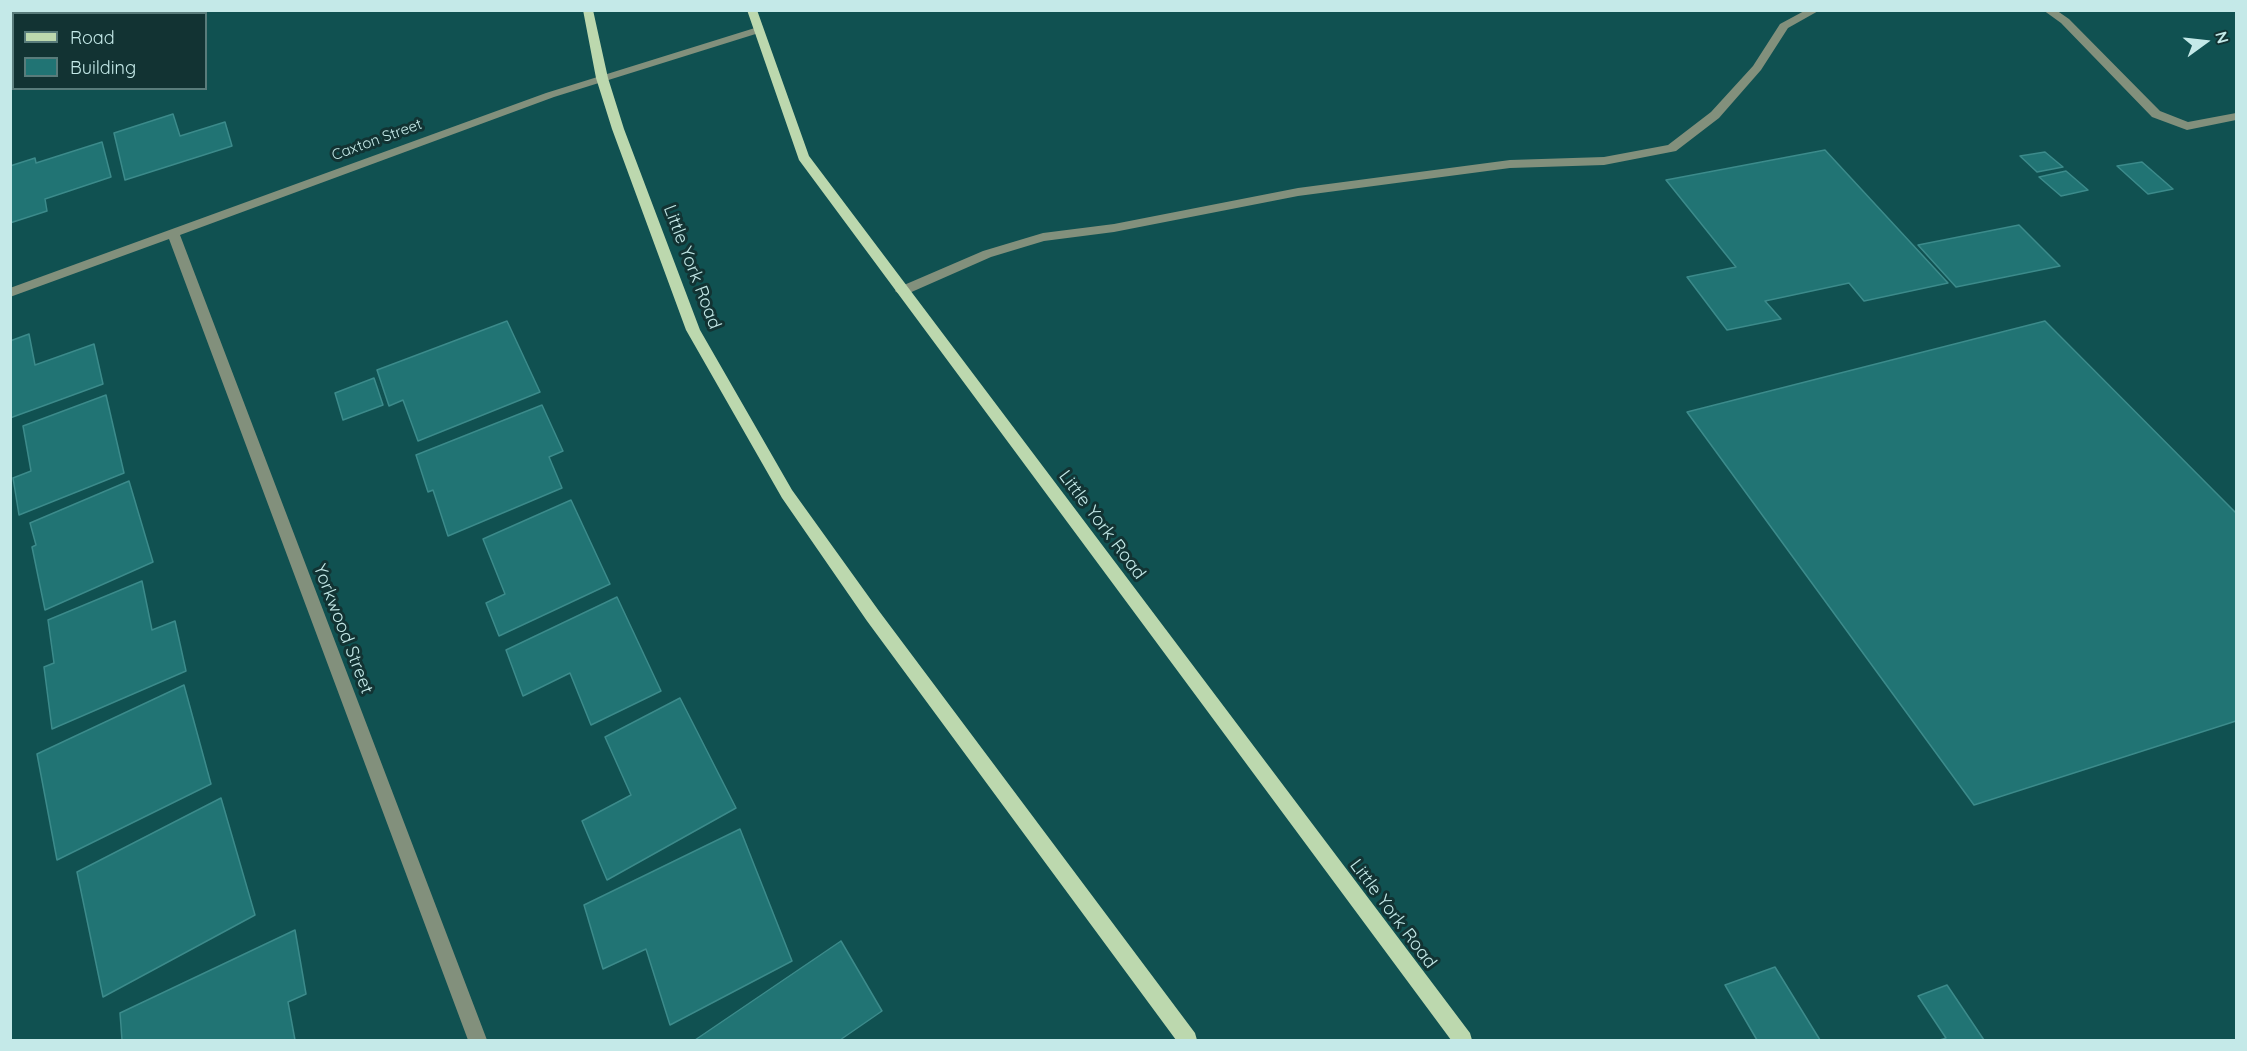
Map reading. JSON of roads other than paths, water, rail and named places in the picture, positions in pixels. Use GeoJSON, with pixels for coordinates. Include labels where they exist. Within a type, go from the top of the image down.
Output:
{"type":"FeatureCollection","features":[{"type":"Feature","properties":{"kind":"main road","name":"Little York Road"},"geometry":{"type":"LineString","coordinates":[[588,10],[602,78],[618,129],[693,330],[787,494],[880,626],[1188,1041]]}},
{"type":"Feature","properties":{"kind":"main road","name":"Little York Road"},"geometry":{"type":"LineString","coordinates":[[752,10],[803,158],[1463,1041]]}},
{"type":"Feature","properties":{"kind":"street"},"geometry":{"type":"LineString","coordinates":[[902,291],[987,254],[1043,237],[1114,228],[1298,192],[1510,164],[1604,161],[1672,148],[1715,115],[1757,68],[1784,26],[1815,10]]}},
{"type":"Feature","properties":{"kind":"street"},"geometry":{"type":"LineString","coordinates":[[2048,10],[2066,21],[2157,114],[2187,126],[2236,117]]}},
{"type":"Feature","properties":{"kind":"street","name":"Caxton Street"},"geometry":{"type":"LineString","coordinates":[[10,293],[602,78],[758,30]]}},
{"type":"Feature","properties":{"kind":"street","name":"Yorkwood Street"},"geometry":{"type":"LineString","coordinates":[[173,232],[477,1041]]}}]}
